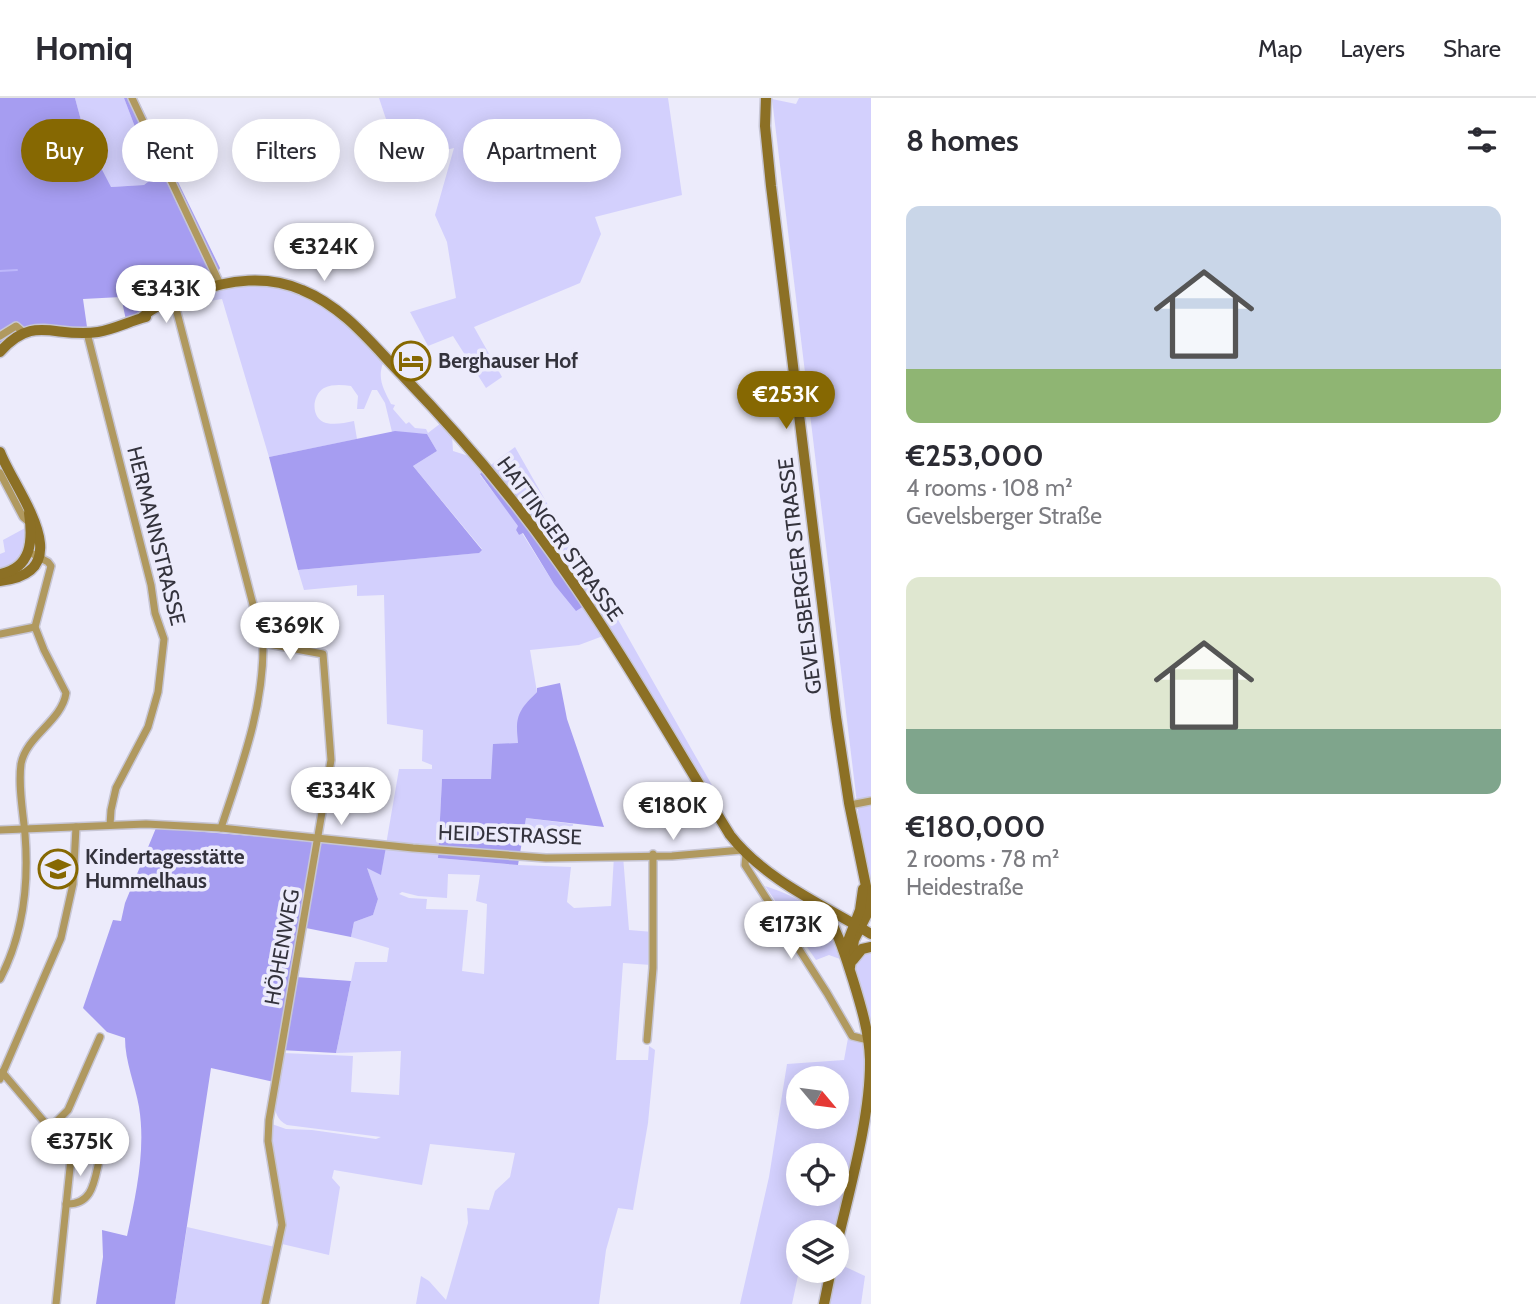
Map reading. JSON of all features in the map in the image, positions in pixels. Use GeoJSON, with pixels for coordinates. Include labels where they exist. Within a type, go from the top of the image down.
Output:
{"type":"FeatureCollection","features":[{"type":"Feature","properties":{"kind":"main road","name":"GEVELSBERGER STRASSE"},"geometry":{"type":"LineString","coordinates":[[766,98],[765,126],[771,186],[849,805],[864,882],[865,902],[844,951]]}},
{"type":"Feature","properties":{"kind":"main road","name":"HATTINGER STRASSE"},"geometry":{"type":"LineString","coordinates":[[23,332],[38,329],[87,334],[120,327],[168,307],[174,301],[220,284],[249,281],[278,283],[301,289],[324,300],[345,316],[495,477],[555,556],[744,852],[784,882],[871,934]]}},
{"type":"Feature","properties":{"kind":"main road"},"geometry":{"type":"LineString","coordinates":[[0,352],[23,332]]}},
{"type":"Feature","properties":{"kind":"main road"},"geometry":{"type":"LineString","coordinates":[[0,452],[39,528],[40,549],[20,565],[0,574]]}},
{"type":"Feature","properties":{"kind":"main road"},"geometry":{"type":"LineString","coordinates":[[0,580],[21,575],[33,555],[29,509]]}},
{"type":"Feature","properties":{"kind":"main road"},"geometry":{"type":"LineString","coordinates":[[830,909],[852,910],[865,902],[871,918]]}},
{"type":"Feature","properties":{"kind":"main road","name":"GEVELSBERGER STRASSE"},"geometry":{"type":"LineString","coordinates":[[820,904],[831,919],[850,971],[868,1040],[871,1078],[842,1220]]}},
{"type":"Feature","properties":{"kind":"main road","name":"GEVELSBERGER STRASSE"},"geometry":{"type":"LineString","coordinates":[[850,971],[856,926]]}},
{"type":"Feature","properties":{"kind":"main road"},"geometry":{"type":"LineString","coordinates":[[850,971],[858,952],[871,947]]}},
{"type":"Feature","properties":{"kind":"main road"},"geometry":{"type":"LineString","coordinates":[[824,1304],[828,1283]]}},
{"type":"Feature","properties":{"kind":"street"},"geometry":{"type":"LineString","coordinates":[[132,98],[220,284]]}},
{"type":"Feature","properties":{"kind":"street"},"geometry":{"type":"LineString","coordinates":[[174,301],[263,643],[262,683],[256,718],[221,828]]}},
{"type":"Feature","properties":{"kind":"street","name":"HATTINGER STRASSE"},"geometry":{"type":"LineString","coordinates":[[0,336],[16,326],[23,332]]}},
{"type":"Feature","properties":{"kind":"street","name":"HERMANNSTRASSE"},"geometry":{"type":"LineString","coordinates":[[87,334],[151,585],[155,613],[164,639],[158,692],[151,717],[116,788],[110,825]]}},
{"type":"Feature","properties":{"kind":"street"},"geometry":{"type":"LineString","coordinates":[[0,473],[23,517],[30,523]]}},
{"type":"Feature","properties":{"kind":"street"},"geometry":{"type":"LineString","coordinates":[[0,979],[16,942],[22,915],[22,759],[59,709],[66,692],[35,626],[51,566],[33,555]]}},
{"type":"Feature","properties":{"kind":"street"},"geometry":{"type":"LineString","coordinates":[[0,634],[35,626]]}},
{"type":"Feature","properties":{"kind":"street","name":"HÖHENWEG"},"geometry":{"type":"LineString","coordinates":[[263,643],[323,654],[331,760],[320,837],[269,1120],[268,1141],[282,1224],[265,1304]]}},
{"type":"Feature","properties":{"kind":"street"},"geometry":{"type":"LineString","coordinates":[[849,805],[871,801]]}},
{"type":"Feature","properties":{"kind":"street","name":"HEIDESTRASSE"},"geometry":{"type":"LineString","coordinates":[[0,830],[110,825],[221,828],[413,848],[546,858],[744,852]]}},
{"type":"Feature","properties":{"kind":"street"},"geometry":{"type":"LineString","coordinates":[[56,1304],[71,1158],[50,1128],[1,1076],[61,938],[73,884],[76,827]]}},
{"type":"Feature","properties":{"kind":"street","name":"HATTINGER STRASSE"},"geometry":{"type":"LineString","coordinates":[[744,852],[745,865],[852,1036],[868,1040]]}},
{"type":"Feature","properties":{"kind":"street"},"geometry":{"type":"LineString","coordinates":[[647,1040],[653,968],[653,854]]}},
{"type":"Feature","properties":{"kind":"street"},"geometry":{"type":"LineString","coordinates":[[50,1128],[68,1110],[100,1037]]}},
{"type":"Feature","properties":{"kind":"street"},"geometry":{"type":"LineString","coordinates":[[66,1204],[79,1204],[84,1201],[95,1180],[99,1161]]}},
{"type":"Feature","properties":{"kind":"shaded area"},"geometry":{"type":"Polygon","coordinates":[[[0,98],[75,98],[81,119],[21,119],[21,182],[108,181],[111,187],[144,185],[148,182],[178,182],[220,268],[215,279],[151,304],[126,320],[121,297],[83,299],[87,327],[31,327],[11,336],[0,345],[0,98]]]}},
{"type":"Feature","properties":{"kind":"shaded area"},"geometry":{"type":"Polygon","coordinates":[[[75,98],[124,98],[132,119],[122,119],[122,182],[148,182],[144,185],[110,187],[108,182],[108,119],[81,119],[75,98]]]}},
{"type":"Feature","properties":{"kind":"shaded area"},"geometry":{"type":"Polygon","coordinates":[[[124,98],[137,98],[147,119],[132,119],[124,98]]]}},
{"type":"Feature","properties":{"kind":"shaded area"},"geometry":{"type":"Polygon","coordinates":[[[379,98],[668,98],[682,195],[595,217],[601,234],[580,283],[474,327],[502,377],[486,388],[453,336],[428,346],[410,312],[456,298],[447,242],[435,215],[444,182],[449,182],[449,166],[454,148],[449,149],[449,119],[386,119],[379,98]]]}},
{"type":"Feature","properties":{"kind":"shaded area"},"geometry":{"type":"Polygon","coordinates":[[[799,98],[871,98],[871,894],[863,853],[772,99],[796,104],[799,98]]]}},
{"type":"Feature","properties":{"kind":"shaded area"},"geometry":{"type":"Polygon","coordinates":[[[243,285],[288,291],[307,298],[338,318],[383,363],[381,379],[391,404],[395,405],[393,409],[406,424],[409,422],[415,428],[426,429],[428,433],[441,423],[452,435],[453,451],[475,458],[484,471],[480,475],[519,526],[516,530],[519,535],[522,533],[554,584],[584,606],[603,636],[579,645],[530,650],[537,692],[520,715],[518,743],[491,779],[442,779],[438,858],[571,867],[567,902],[574,908],[611,906],[614,856],[623,856],[629,930],[653,932],[651,965],[623,963],[616,1060],[648,1060],[649,1046],[655,1050],[648,1123],[633,1210],[618,1208],[606,1250],[599,1304],[416,1304],[421,1276],[446,1300],[468,1223],[467,1208],[489,1210],[495,1191],[510,1177],[515,1153],[430,1144],[422,1185],[334,1170],[332,1178],[340,1187],[329,1255],[282,1244],[286,1227],[269,1123],[286,1129],[376,1139],[381,1137],[287,1125],[280,1119],[276,1112],[274,1093],[283,1053],[353,1056],[351,1092],[399,1095],[401,1051],[336,1053],[355,962],[387,962],[389,948],[351,937],[354,922],[373,915],[378,899],[366,866],[381,874],[399,769],[432,769],[432,765],[422,761],[423,730],[387,724],[384,595],[357,596],[357,585],[304,590],[298,570],[478,553],[482,549],[413,466],[437,451],[427,434],[392,432],[385,403],[377,390],[372,390],[364,409],[357,409],[358,396],[351,386],[327,387],[317,396],[314,407],[321,421],[340,424],[354,421],[357,439],[269,457],[222,299],[191,304],[189,302],[226,287],[243,285]],[[448,874],[447,898],[402,892],[399,894],[409,898],[427,899],[426,909],[468,910],[462,971],[484,974],[487,904],[476,901],[480,875],[448,874]]]}},
{"type":"Feature","properties":{"kind":"shaded area"},"geometry":{"type":"Polygon","coordinates":[[[395,431],[427,434],[437,451],[413,466],[482,550],[479,553],[298,570],[269,457],[395,431]]]}},
{"type":"Feature","properties":{"kind":"shaded area"},"geometry":{"type":"Polygon","coordinates":[[[515,447],[569,542],[595,579],[713,787],[707,790],[560,556],[491,465],[515,447]]]}},
{"type":"Feature","properties":{"kind":"shaded area"},"geometry":{"type":"Polygon","coordinates":[[[484,471],[545,549],[584,606],[576,611],[554,584],[523,533],[519,535],[516,530],[518,526],[480,474],[484,471]]]}},
{"type":"Feature","properties":{"kind":"shaded area"},"geometry":{"type":"Polygon","coordinates":[[[27,527],[27,541],[19,560],[8,568],[0,569],[0,554],[5,552],[3,540],[27,527]]]}},
{"type":"Feature","properties":{"kind":"shaded area"},"geometry":{"type":"Polygon","coordinates":[[[560,683],[567,719],[604,827],[526,818],[518,865],[438,858],[442,779],[491,779],[493,744],[518,743],[517,726],[522,709],[537,692],[537,688],[560,683]]]}},
{"type":"Feature","properties":{"kind":"shaded area"},"geometry":{"type":"Polygon","coordinates":[[[526,818],[573,824],[572,845],[522,841],[526,818]]]}},
{"type":"Feature","properties":{"kind":"shaded area"},"geometry":{"type":"Polygon","coordinates":[[[156,828],[386,847],[381,875],[367,868],[378,899],[373,915],[354,922],[351,937],[306,928],[296,977],[351,981],[336,1053],[280,1050],[274,1082],[211,1068],[175,1304],[96,1304],[103,1257],[102,1230],[127,1236],[139,1172],[141,1123],[125,1038],[107,1032],[83,1008],[113,920],[121,921],[125,903],[156,828]]]}},
{"type":"Feature","properties":{"kind":"shaded area"},"geometry":{"type":"Polygon","coordinates":[[[765,886],[795,898],[814,911],[828,930],[840,959],[829,955],[816,960],[765,886]]]}},
{"type":"Feature","properties":{"kind":"shaded area"},"geometry":{"type":"Polygon","coordinates":[[[871,949],[871,1032],[854,968],[855,960],[871,949]]]}},
{"type":"Feature","properties":{"kind":"shaded area"},"geometry":{"type":"Polygon","coordinates":[[[848,1038],[865,1044],[864,1091],[849,1176],[849,1143],[786,1143],[786,1206],[842,1206],[839,1220],[786,1220],[786,1283],[796,1283],[792,1304],[740,1304],[769,1177],[786,1070],[786,1129],[849,1129],[849,1066],[787,1064],[844,1060],[848,1038]]]}},
{"type":"Feature","properties":{"kind":"shaded area"},"geometry":{"type":"Polygon","coordinates":[[[187,1227],[275,1247],[263,1304],[175,1304],[187,1227]]]}},
{"type":"Feature","properties":{"kind":"shaded area"},"geometry":{"type":"Polygon","coordinates":[[[849,1269],[865,1276],[861,1304],[827,1304],[832,1283],[849,1283],[849,1269]]]}},
{"type":"Feature","properties":{"kind":"waterway"},"geometry":{"type":"LineString","coordinates":[[0,271],[17,270]]}},
{"type":"Feature","properties":{"kind":"place","name":"Berghauser Hof"},"geometry":{"type":"Point","coordinates":[411,361]}},
{"type":"Feature","properties":{"kind":"place","name":"Kindertagesstätte Hummelhaus"},"geometry":{"type":"Point","coordinates":[58,869]}}]}
